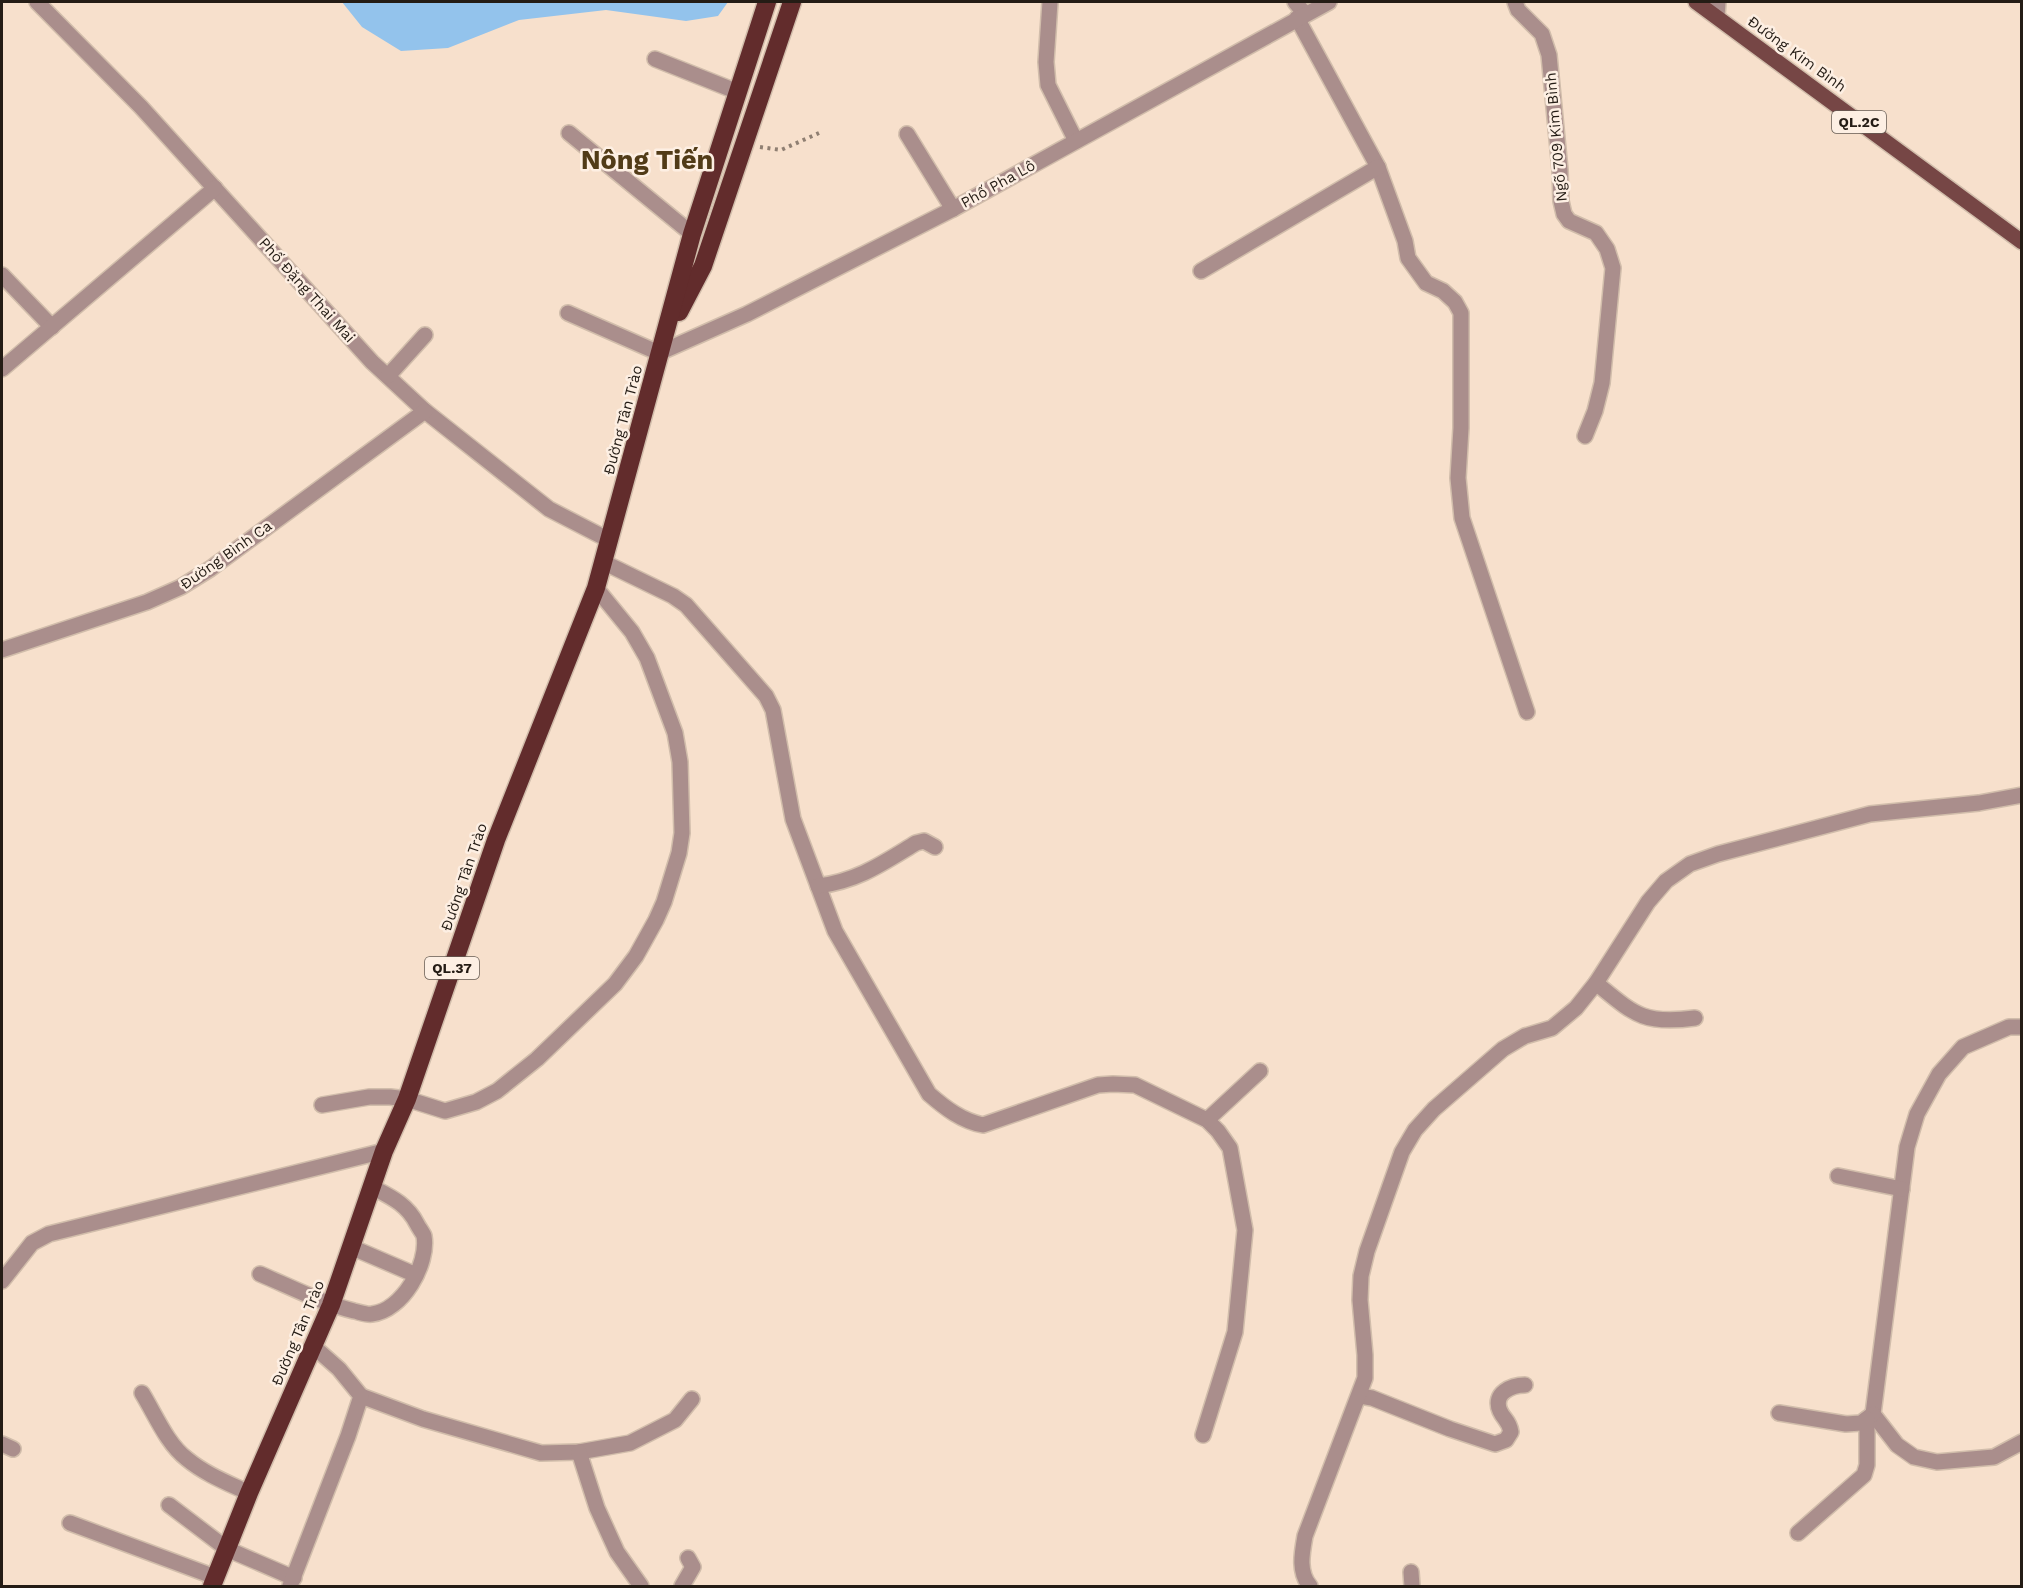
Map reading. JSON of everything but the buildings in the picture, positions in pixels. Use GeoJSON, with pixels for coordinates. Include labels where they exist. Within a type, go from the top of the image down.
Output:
{"type":"FeatureCollection","features":[{"type":"Feature","properties":{"kind":"highway","name":"Đường Tân Trào"},"geometry":{"type":"LineString","coordinates":[[214,1582],[249,1493],[330,1305],[384,1151],[407,1099],[496,840],[596,588],[692,234],[768,2]]}},
{"type":"Feature","properties":{"kind":"highway","name":"Đường Tân Trào"},"geometry":{"type":"LineString","coordinates":[[661,346],[703,266],[792,2]]}},
{"type":"Feature","properties":{"kind":"main road","name":"Đường Kim Bình"},"geometry":{"type":"LineString","coordinates":[[1696,2],[1717,9],[2022,242]]}},
{"type":"Feature","properties":{"kind":"street","name":"Phố Đặng Thai Mai"},"geometry":{"type":"LineString","coordinates":[[37,2],[141,107],[372,362],[425,411],[549,509],[609,540]]}},
{"type":"Feature","properties":{"kind":"street"},"geometry":{"type":"LineString","coordinates":[[1050,2],[1046,62],[1048,85],[1076,141]]}},
{"type":"Feature","properties":{"kind":"street"},"geometry":{"type":"LineString","coordinates":[[1295,2],[1378,167],[1405,241],[1408,258],[1426,283],[1443,291],[1455,302],[1461,313],[1461,428],[1458,478],[1462,518],[1527,712]]}},
{"type":"Feature","properties":{"kind":"street","name":"Phố Pha Lô"},"geometry":{"type":"LineString","coordinates":[[661,346],[747,314],[953,209],[1329,2]]}},
{"type":"Feature","properties":{"kind":"street","name":"Ngõ 709 Kim Bình"},"geometry":{"type":"LineString","coordinates":[[1515,2],[1518,10],[1542,34],[1549,56],[1564,214],[1569,221],[1596,233],[1607,249],[1613,268],[1602,383],[1595,411],[1585,436]]}},
{"type":"Feature","properties":{"kind":"street"},"geometry":{"type":"LineString","coordinates":[[655,59],[738,92]]}},
{"type":"Feature","properties":{"kind":"street"},"geometry":{"type":"LineString","coordinates":[[569,133],[692,234]]}},
{"type":"Feature","properties":{"kind":"street"},"geometry":{"type":"LineString","coordinates":[[907,134],[953,209]]}},
{"type":"Feature","properties":{"kind":"street"},"geometry":{"type":"LineString","coordinates":[[1201,271],[1378,167]]}},
{"type":"Feature","properties":{"kind":"street"},"geometry":{"type":"LineString","coordinates":[[2,369],[215,188]]}},
{"type":"Feature","properties":{"kind":"street"},"geometry":{"type":"LineString","coordinates":[[2,275],[52,327]]}},
{"type":"Feature","properties":{"kind":"street"},"geometry":{"type":"LineString","coordinates":[[568,313],[661,346]]}},
{"type":"Feature","properties":{"kind":"street"},"geometry":{"type":"LineString","coordinates":[[388,376],[425,335]]}},
{"type":"Feature","properties":{"kind":"street","name":"Đường Bình Ca"},"geometry":{"type":"LineString","coordinates":[[2,650],[147,602],[181,587],[210,569],[425,411]]}},
{"type":"Feature","properties":{"kind":"street"},"geometry":{"type":"LineString","coordinates":[[603,562],[673,596],[686,605],[766,696],[772,710],[794,819],[835,931],[929,1094],[968,1122],[983,1125],[1098,1085],[1113,1083],[1135,1085],[1207,1120],[1230,1148],[1245,1230],[1236,1332],[1203,1435]]}},
{"type":"Feature","properties":{"kind":"street"},"geometry":{"type":"LineString","coordinates":[[322,1106],[369,1097],[407,1099],[446,1111],[476,1102],[497,1091],[537,1059],[615,984],[636,956],[664,902],[679,853],[682,833],[680,762],[675,733],[647,658],[632,633],[596,588]]}},
{"type":"Feature","properties":{"kind":"street"},"geometry":{"type":"LineString","coordinates":[[1310,1587],[1304,1579],[1302,1555],[1305,1536],[1365,1378],[1360,1300],[1361,1276],[1402,1152],[1415,1130],[1434,1109],[1503,1048],[1525,1036],[1552,1028],[1576,1008],[1596,983],[1648,902],[1666,881],[1690,864],[1718,854],[1870,814],[1979,803],[2022,795]]}},
{"type":"Feature","properties":{"kind":"street"},"geometry":{"type":"LineString","coordinates":[[818,886],[841,883],[870,871],[916,843],[924,841],[935,847]]}},
{"type":"Feature","properties":{"kind":"street"},"geometry":{"type":"LineString","coordinates":[[1596,983],[1629,1011],[1648,1018],[1661,1021],[1695,1018]]}},
{"type":"Feature","properties":{"kind":"street"},"geometry":{"type":"LineString","coordinates":[[1798,1533],[1864,1475],[1867,1465],[1870,1416],[1907,1147],[1917,1114],[1940,1074],[1963,1047],[2009,1026],[2022,1027]]}},
{"type":"Feature","properties":{"kind":"street"},"geometry":{"type":"LineString","coordinates":[[1207,1120],[1260,1071]]}},
{"type":"Feature","properties":{"kind":"street"},"geometry":{"type":"LineString","coordinates":[[2,1281],[32,1243],[49,1234],[384,1151]]}},
{"type":"Feature","properties":{"kind":"street"},"geometry":{"type":"LineString","coordinates":[[1838,1176],[1902,1189]]}},
{"type":"Feature","properties":{"kind":"street"},"geometry":{"type":"LineString","coordinates":[[260,1274],[330,1305],[371,1315],[393,1307],[411,1286],[416,1275],[424,1236],[414,1217],[402,1203],[372,1187]]}},
{"type":"Feature","properties":{"kind":"street"},"geometry":{"type":"LineString","coordinates":[[351,1247],[416,1275]]}},
{"type":"Feature","properties":{"kind":"street"},"geometry":{"type":"LineString","coordinates":[[313,1346],[339,1370],[361,1396],[423,1419],[541,1453],[579,1452],[630,1443],[675,1420],[692,1399]]}},
{"type":"Feature","properties":{"kind":"street"},"geometry":{"type":"LineString","coordinates":[[1360,1396],[1372,1398],[1495,1444],[1506,1440],[1511,1432],[1510,1423],[1500,1411],[1498,1401],[1502,1393],[1514,1385],[1525,1385]]}},
{"type":"Feature","properties":{"kind":"street"},"geometry":{"type":"LineString","coordinates":[[142,1393],[176,1449],[185,1459],[201,1470],[249,1493]]}},
{"type":"Feature","properties":{"kind":"street"},"geometry":{"type":"LineString","coordinates":[[169,1505],[227,1549],[292,1582],[361,1396]]}},
{"type":"Feature","properties":{"kind":"street"},"geometry":{"type":"LineString","coordinates":[[1779,1413],[1846,1424],[1861,1423],[1870,1416]]}},
{"type":"Feature","properties":{"kind":"street"},"geometry":{"type":"LineString","coordinates":[[1870,1416],[1897,1445],[1914,1457],[1937,1461],[1994,1456],[2022,1442]]}},
{"type":"Feature","properties":{"kind":"street"},"geometry":{"type":"LineString","coordinates":[[579,1452],[597,1508],[613,1543],[641,1587]]}},
{"type":"Feature","properties":{"kind":"street"},"geometry":{"type":"LineString","coordinates":[[70,1523],[214,1582]]}},
{"type":"Feature","properties":{"kind":"street"},"geometry":{"type":"LineString","coordinates":[[682,1587],[693,1568],[688,1558]]}},
{"type":"Feature","properties":{"kind":"path"},"geometry":{"type":"LineString","coordinates":[[744,144],[781,150],[819,133]]}},
{"type":"Feature","properties":{"kind":"water"},"geometry":{"type":"Polygon","coordinates":[[[342,2],[728,2],[718,16],[686,21],[606,10],[519,20],[448,48],[401,51],[362,27],[342,2]]]}},
{"type":"Feature","properties":{"kind":"district","name":"Nông Tiến"},"geometry":{"type":"Point","coordinates":[647,160]}}]}
